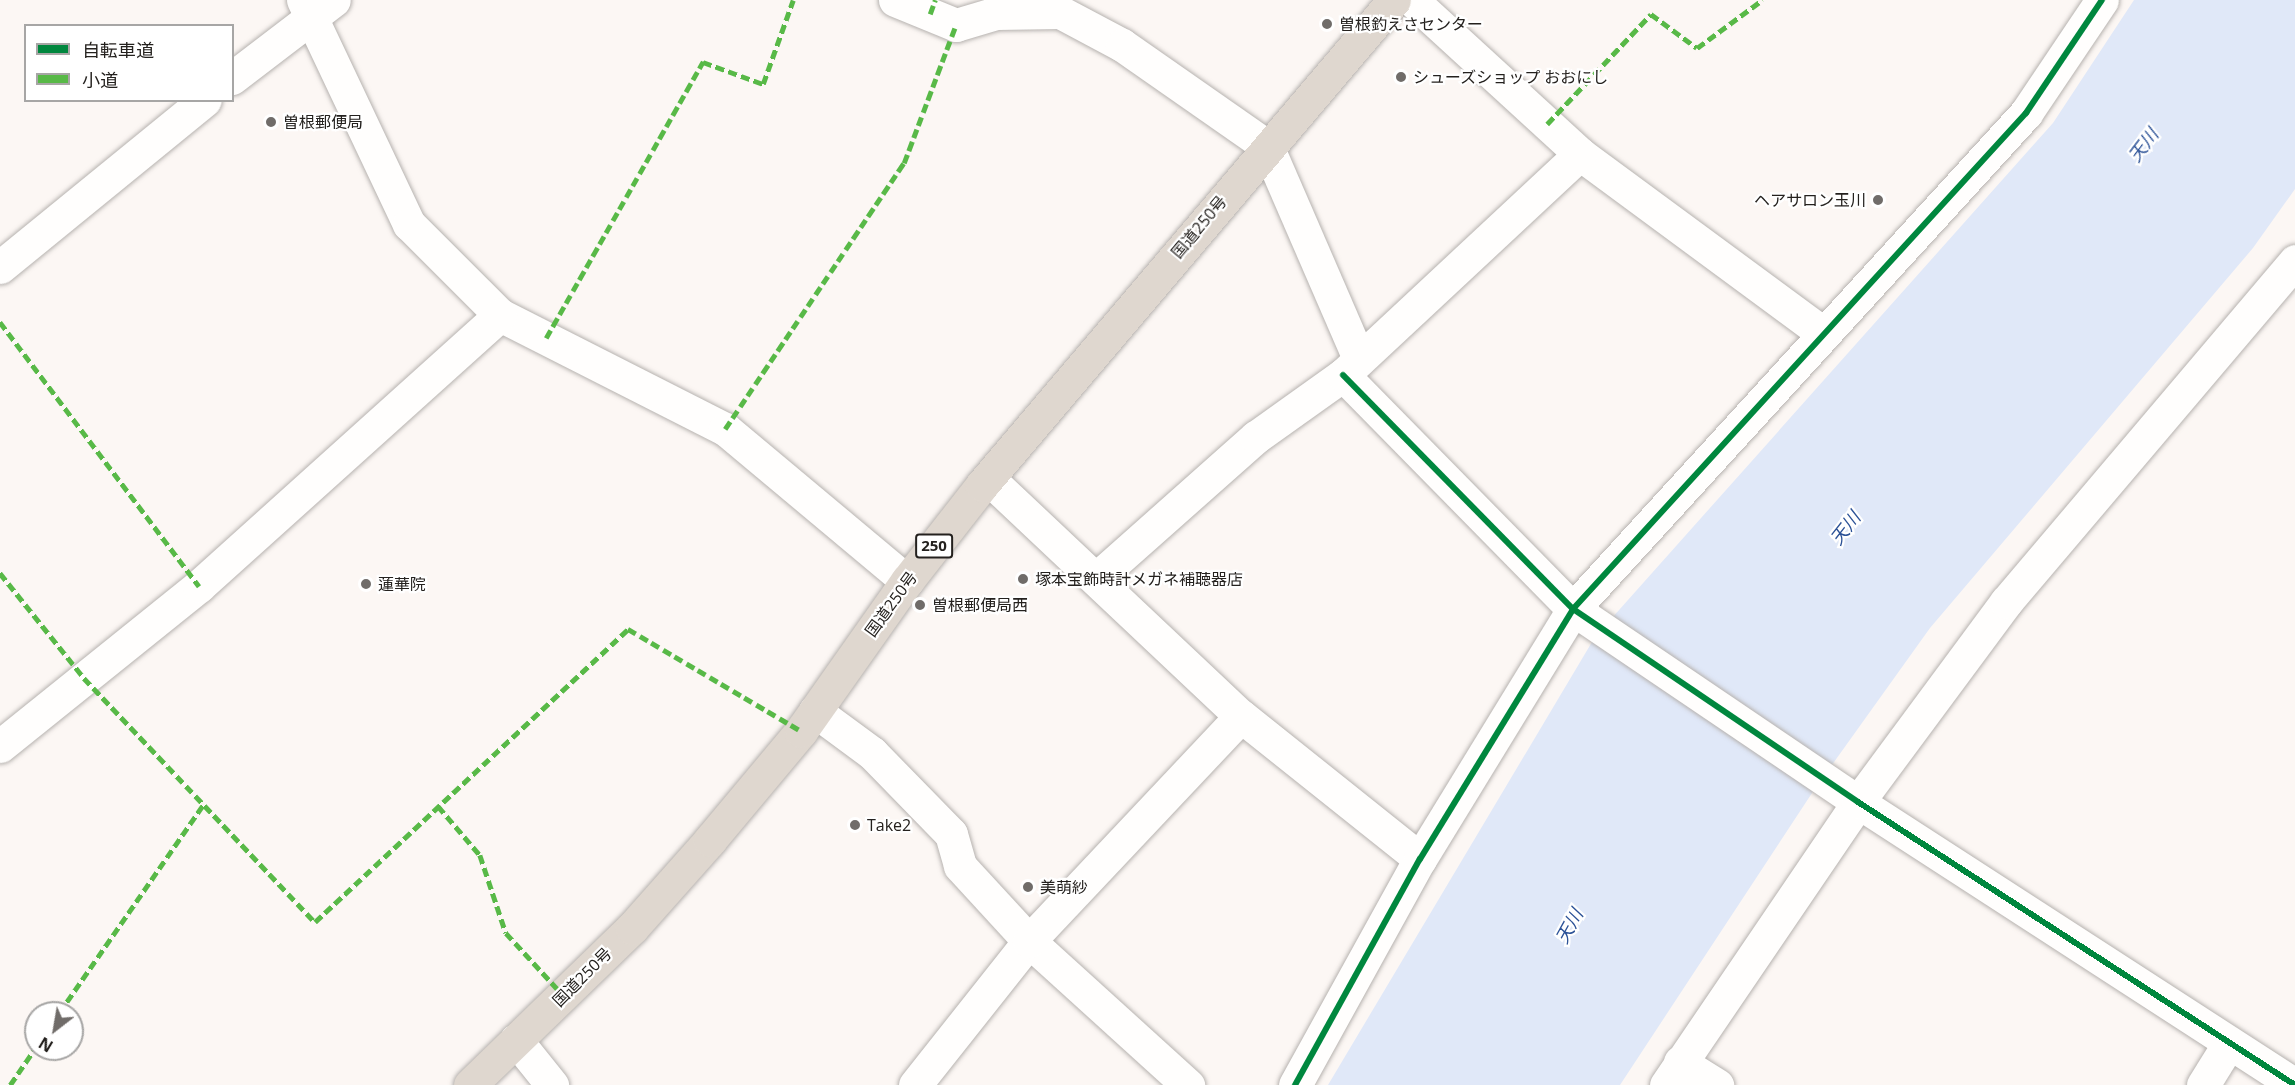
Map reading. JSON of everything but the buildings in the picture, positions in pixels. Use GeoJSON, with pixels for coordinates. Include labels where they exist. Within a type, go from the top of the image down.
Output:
{"type":"FeatureCollection","features":[{"type":"Feature","properties":{"kind":"highway","name":"国道250号"},"geometry":{"type":"LineString","coordinates":[[470,1085],[640,919],[710,840],[815,711],[907,581],[988,478],[1267,146],[1394,0]]}},
{"type":"Feature","properties":{"kind":"street"},"geometry":{"type":"LineString","coordinates":[[895,0],[957,25],[996,13],[1060,12],[1122,45],[1267,146],[1351,367],[1573,609],[1858,802],[2295,1085]]}},
{"type":"Feature","properties":{"kind":"street"},"geometry":{"type":"LineString","coordinates":[[1412,0],[1580,154],[1824,334]]}},
{"type":"Feature","properties":{"kind":"street"},"geometry":{"type":"LineString","coordinates":[[1294,1085],[1420,859],[1573,609],[2026,113],[2102,0]]}},
{"type":"Feature","properties":{"kind":"street"},"geometry":{"type":"LineString","coordinates":[[234,76],[317,5],[409,224],[500,315],[725,429],[907,581]]}},
{"type":"Feature","properties":{"kind":"street"},"geometry":{"type":"LineString","coordinates":[[0,267],[203,102]]}},
{"type":"Feature","properties":{"kind":"street"},"geometry":{"type":"LineString","coordinates":[[1097,578],[1256,437],[1351,367],[1580,154]]}},
{"type":"Feature","properties":{"kind":"street"},"geometry":{"type":"LineString","coordinates":[[1717,1085],[1673,1074],[1858,802],[2006,602],[2290,276]]}},
{"type":"Feature","properties":{"kind":"street"},"geometry":{"type":"LineString","coordinates":[[0,746],[199,586],[500,315]]}},
{"type":"Feature","properties":{"kind":"street"},"geometry":{"type":"LineString","coordinates":[[988,478],[1097,578],[1241,716],[1420,859]]}},
{"type":"Feature","properties":{"kind":"street"},"geometry":{"type":"LineString","coordinates":[[815,711],[872,753],[951,834],[960,866],[1029,941],[1188,1085]]}},
{"type":"Feature","properties":{"kind":"street"},"geometry":{"type":"LineString","coordinates":[[915,1085],[1029,941],[1241,716]]}},
{"type":"Feature","properties":{"kind":"street"},"geometry":{"type":"LineString","coordinates":[[516,1040],[552,1085]]}},
{"type":"Feature","properties":{"kind":"street"},"geometry":{"type":"LineString","coordinates":[[2203,1085],[2229,1043]]}},
{"type":"Feature","properties":{"kind":"water","name":"天川"},"geometry":{"type":"Polygon","coordinates":[[[2134,0],[2295,0],[2295,189],[2253,248],[1930,628],[1814,790],[1620,1085],[1328,1085],[1595,637],[2053,123],[2134,0]]]}},
{"type":"Feature","properties":{"kind":"marked path"},"geometry":{"type":"LineString","coordinates":[[546,338],[703,62],[763,84],[793,0]]}},
{"type":"Feature","properties":{"kind":"marked path"},"geometry":{"type":"LineString","coordinates":[[930,14],[935,0]]}},
{"type":"Feature","properties":{"kind":"marked path"},"geometry":{"type":"LineString","coordinates":[[1547,124],[1651,14],[1697,48],[1762,0]]}},
{"type":"Feature","properties":{"kind":"marked path"},"geometry":{"type":"LineString","coordinates":[[725,429],[904,163],[956,25]]}},
{"type":"Feature","properties":{"kind":"marked path"},"geometry":{"type":"LineString","coordinates":[[0,322],[199,586]]}},
{"type":"Feature","properties":{"kind":"marked path"},"geometry":{"type":"LineString","coordinates":[[0,573],[84,678],[315,922],[628,629],[801,731]]}},
{"type":"Feature","properties":{"kind":"marked path"},"geometry":{"type":"LineString","coordinates":[[67,1001],[203,805]]}},
{"type":"Feature","properties":{"kind":"marked path"},"geometry":{"type":"LineString","coordinates":[[438,806],[480,855],[506,933],[564,996]]}},
{"type":"Feature","properties":{"kind":"marked path"},"geometry":{"type":"LineString","coordinates":[[10,1085],[26,1061]]}},
{"type":"Feature","properties":{"kind":"cycle path"},"geometry":{"type":"LineString","coordinates":[[1295,1085],[1420,859],[1573,609],[2026,113],[2102,0]]}},
{"type":"Feature","properties":{"kind":"cycle path"},"geometry":{"type":"LineString","coordinates":[[1343,375],[1573,609],[1858,802],[2295,1085]]}},
{"type":"Feature","properties":{"kind":"place","name":"曽根釣えさセンター"},"geometry":{"type":"Point","coordinates":[1327,24]}},
{"type":"Feature","properties":{"kind":"place","name":"シューズショップ おおにし"},"geometry":{"type":"Point","coordinates":[1401,77]}},
{"type":"Feature","properties":{"kind":"place","name":"曽根郵便局"},"geometry":{"type":"Point","coordinates":[271,122]}},
{"type":"Feature","properties":{"kind":"place","name":"ヘアサロン玉川"},"geometry":{"type":"Point","coordinates":[1878,200]}},
{"type":"Feature","properties":{"kind":"place","name":"塚本宝飾時計メガネ補聴器店"},"geometry":{"type":"Point","coordinates":[1023,579]}},
{"type":"Feature","properties":{"kind":"place","name":"蓮華院"},"geometry":{"type":"Point","coordinates":[366,584]}},
{"type":"Feature","properties":{"kind":"place","name":"曽根郵便局西"},"geometry":{"type":"Point","coordinates":[920,605]}},
{"type":"Feature","properties":{"kind":"place","name":"Take2"},"geometry":{"type":"Point","coordinates":[855,825]}},
{"type":"Feature","properties":{"kind":"place","name":"美萌紗"},"geometry":{"type":"Point","coordinates":[1028,887]}}]}
